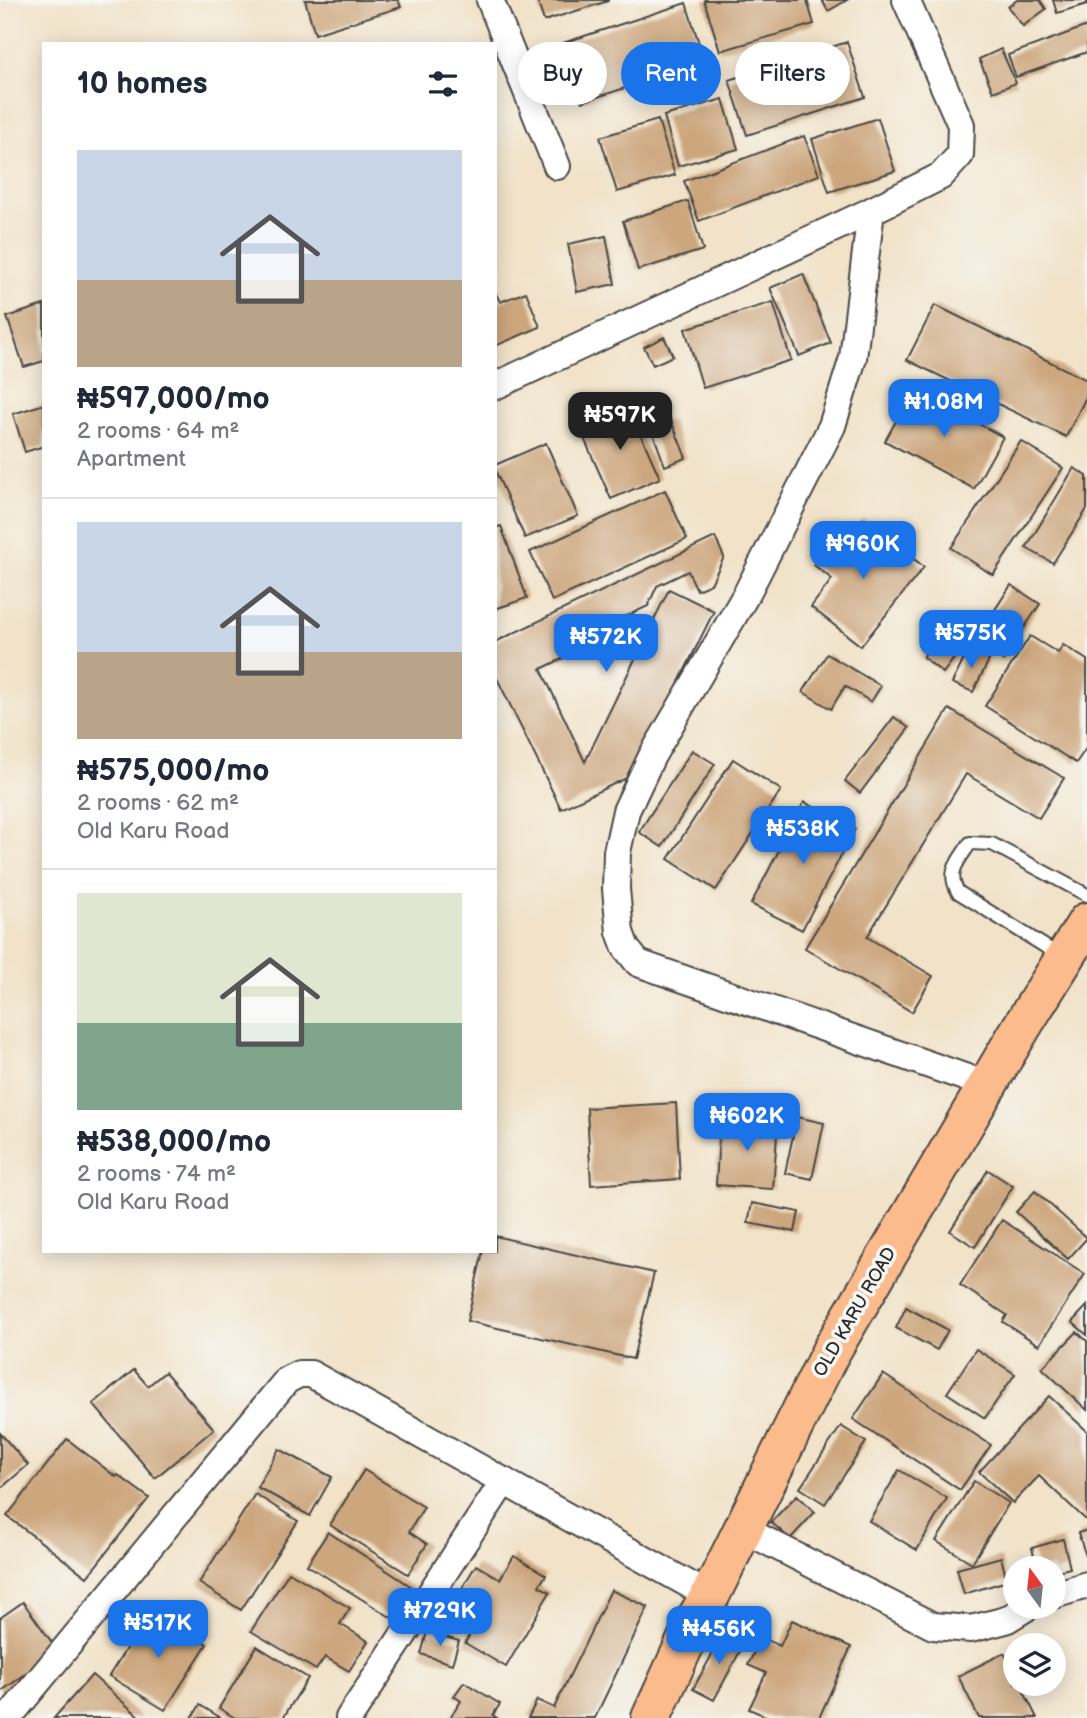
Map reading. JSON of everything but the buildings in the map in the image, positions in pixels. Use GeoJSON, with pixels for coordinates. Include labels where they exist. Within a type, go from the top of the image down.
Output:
{"type":"FeatureCollection","features":[{"type":"Feature","properties":{"kind":"main road","name":"OLD KARU ROAD"},"geometry":{"type":"LineString","coordinates":[[651,1718],[697,1617],[710,1596],[830,1353],[987,1085],[1087,922]]}},
{"type":"Feature","properties":{"kind":"street"},"geometry":{"type":"LineString","coordinates":[[490,0],[558,166]]}},
{"type":"Feature","properties":{"kind":"street"},"geometry":{"type":"LineString","coordinates":[[497,385],[941,176],[960,155],[961,125],[906,0]]}},
{"type":"Feature","properties":{"kind":"street"},"geometry":{"type":"LineString","coordinates":[[871,211],[853,358],[832,426],[747,593],[652,756],[626,811],[617,852],[620,932],[626,948],[638,963],[987,1085]]}},
{"type":"Feature","properties":{"kind":"street"},"geometry":{"type":"LineString","coordinates":[[8,1718],[287,1380],[299,1374],[312,1374],[710,1596]]}},
{"type":"Feature","properties":{"kind":"street"},"geometry":{"type":"LineString","coordinates":[[349,1718],[503,1481]]}},
{"type":"Feature","properties":{"kind":"street"},"geometry":{"type":"LineString","coordinates":[[743,1529],[933,1626],[971,1629],[1008,1619]]}},
{"type":"Feature","properties":{"kind":"street"},"geometry":{"type":"LineString","coordinates":[[1066,1591],[1087,1585]]}},
{"type":"Feature","properties":{"kind":"lane"},"geometry":{"type":"LineString","coordinates":[[1065,958],[958,892],[952,873],[970,843],[992,844],[1087,895]]}}]}
